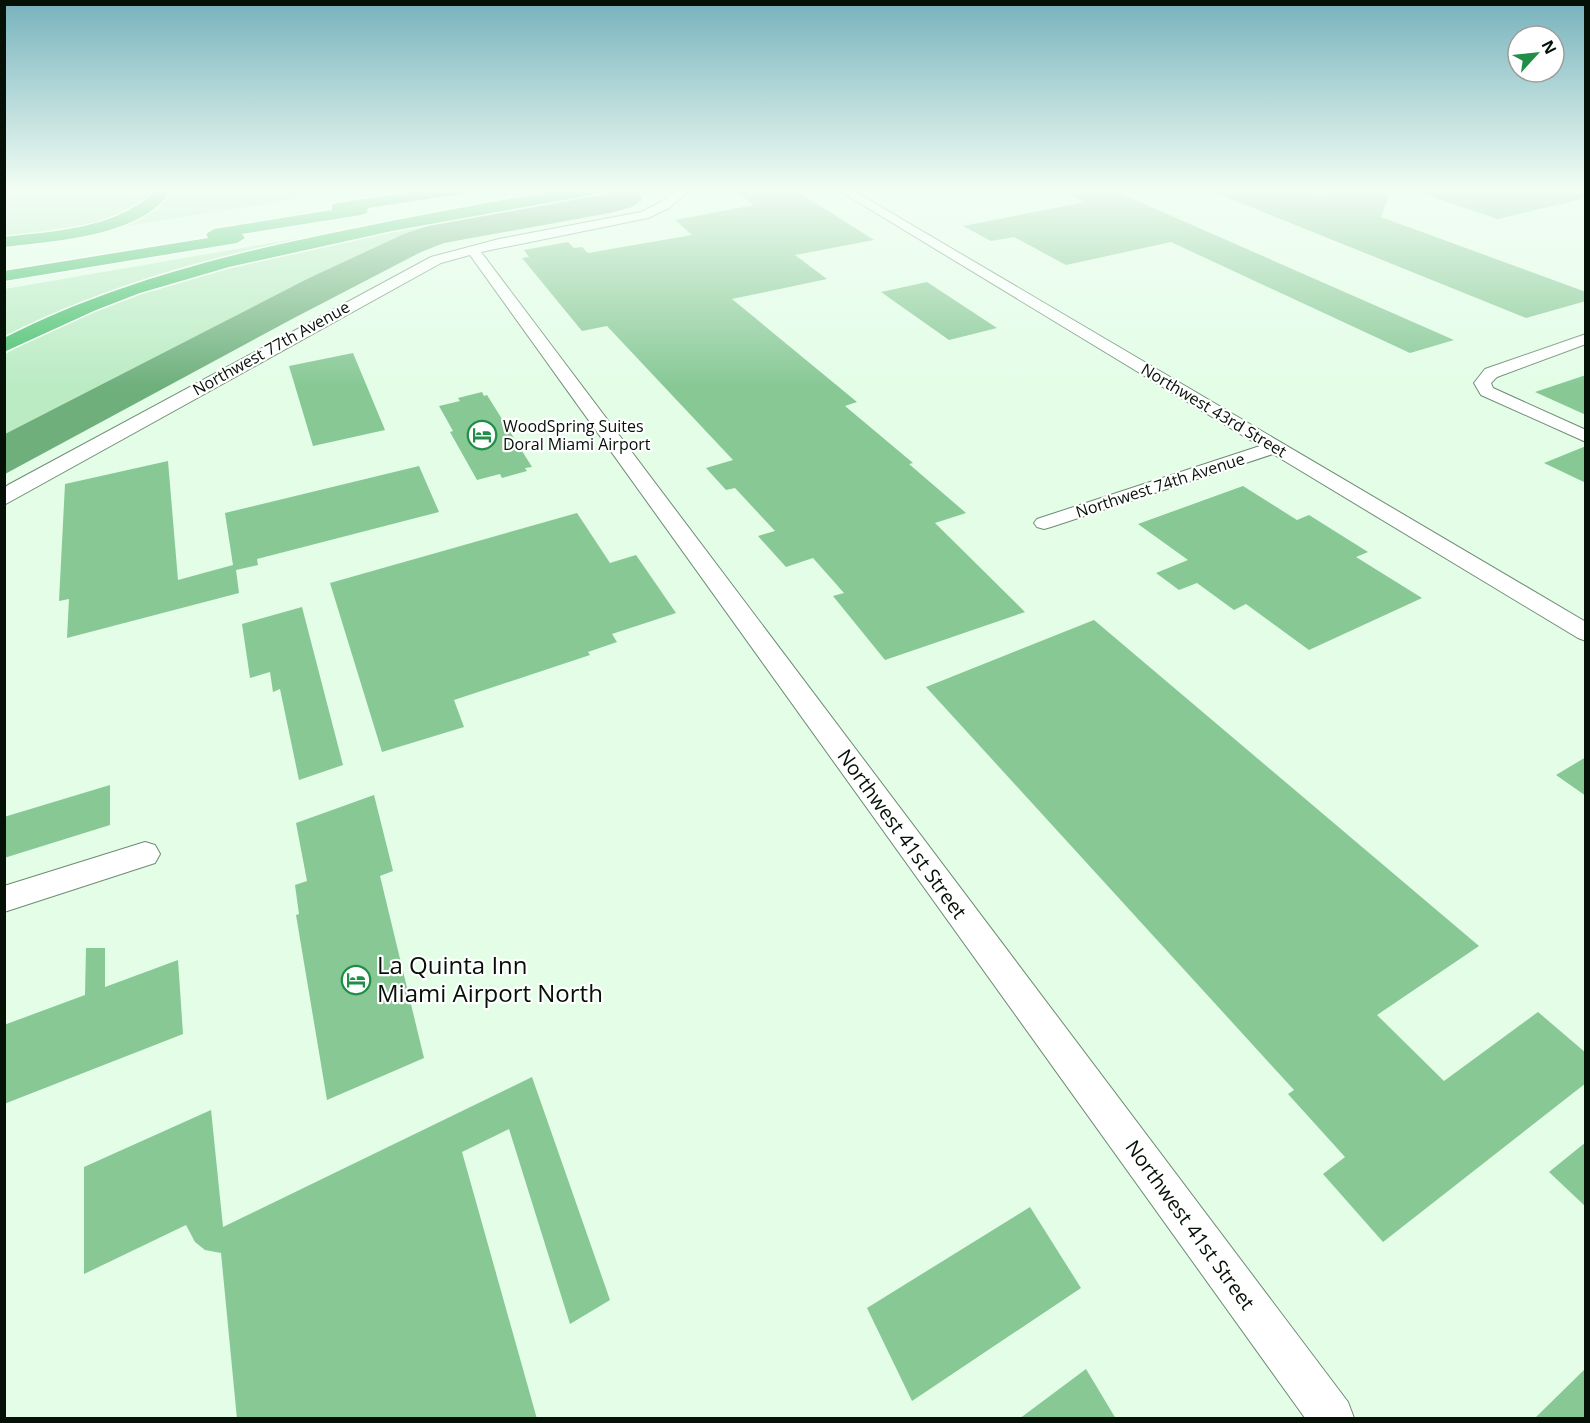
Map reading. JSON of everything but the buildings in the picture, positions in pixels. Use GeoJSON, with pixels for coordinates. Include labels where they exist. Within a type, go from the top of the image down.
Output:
{"type":"FeatureCollection","features":[{"type":"Feature","properties":{"kind":"highway"},"geometry":{"type":"LineString","coordinates":[[4,260],[42,254]]}},
{"type":"Feature","properties":{"kind":"highway"},"geometry":{"type":"LineString","coordinates":[[4,267],[81,254]]}},
{"type":"Feature","properties":{"kind":"highway"},"geometry":{"type":"LineString","coordinates":[[4,276],[138,254]]}},
{"type":"Feature","properties":{"kind":"highway"},"geometry":{"type":"LineString","coordinates":[[4,286],[171,254]]}},
{"type":"Feature","properties":{"kind":"highway"},"geometry":{"type":"LineString","coordinates":[[4,346],[93,303],[155,281],[259,254]]}},
{"type":"Feature","properties":{"kind":"street","name":"Northwest 77th Avenue"},"geometry":{"type":"LineString","coordinates":[[4,499],[15,489],[321,321],[436,260],[454,254]]}},
{"type":"Feature","properties":{"kind":"street","name":"Northwest 41st Street"},"geometry":{"type":"LineString","coordinates":[[476,254],[1332,1419]]}},
{"type":"Feature","properties":{"kind":"street","name":"Northwest 43rd Street"},"geometry":{"type":"LineString","coordinates":[[953,254],[1586,633]]}},
{"type":"Feature","properties":{"kind":"street"},"geometry":{"type":"LineString","coordinates":[[1586,339],[1491,374],[1482,383],[1487,391],[1586,437]]}},
{"type":"Feature","properties":{"kind":"street","name":"Northwest 74th Avenue"},"geometry":{"type":"LineString","coordinates":[[1044,523],[1276,447]]}},
{"type":"Feature","properties":{"kind":"street"},"geometry":{"type":"LineString","coordinates":[[4,899],[145,855]]}},
{"type":"Feature","properties":{"kind":"shaded area"},"geometry":{"type":"Polygon","coordinates":[[[206,254],[238,254],[142,280],[95,297],[5,338],[5,289],[206,254]]]}},
{"type":"Feature","properties":{"kind":"shaded area"},"geometry":{"type":"Polygon","coordinates":[[[272,254],[363,254],[307,279],[5,434],[4,355],[62,324],[122,299],[246,260],[272,254]]]}},
{"type":"Feature","properties":{"kind":"shaded area"},"geometry":{"type":"Polygon","coordinates":[[[360,254],[416,254],[5,474],[5,434],[307,279],[360,254]]]}},
{"type":"Feature","properties":{"kind":"place","name":"WoodSpring Suites Doral Miami Airport"},"geometry":{"type":"Point","coordinates":[482,435]}},
{"type":"Feature","properties":{"kind":"place","name":"La Quinta Inn Miami Airport North"},"geometry":{"type":"Point","coordinates":[356,980]}}]}
